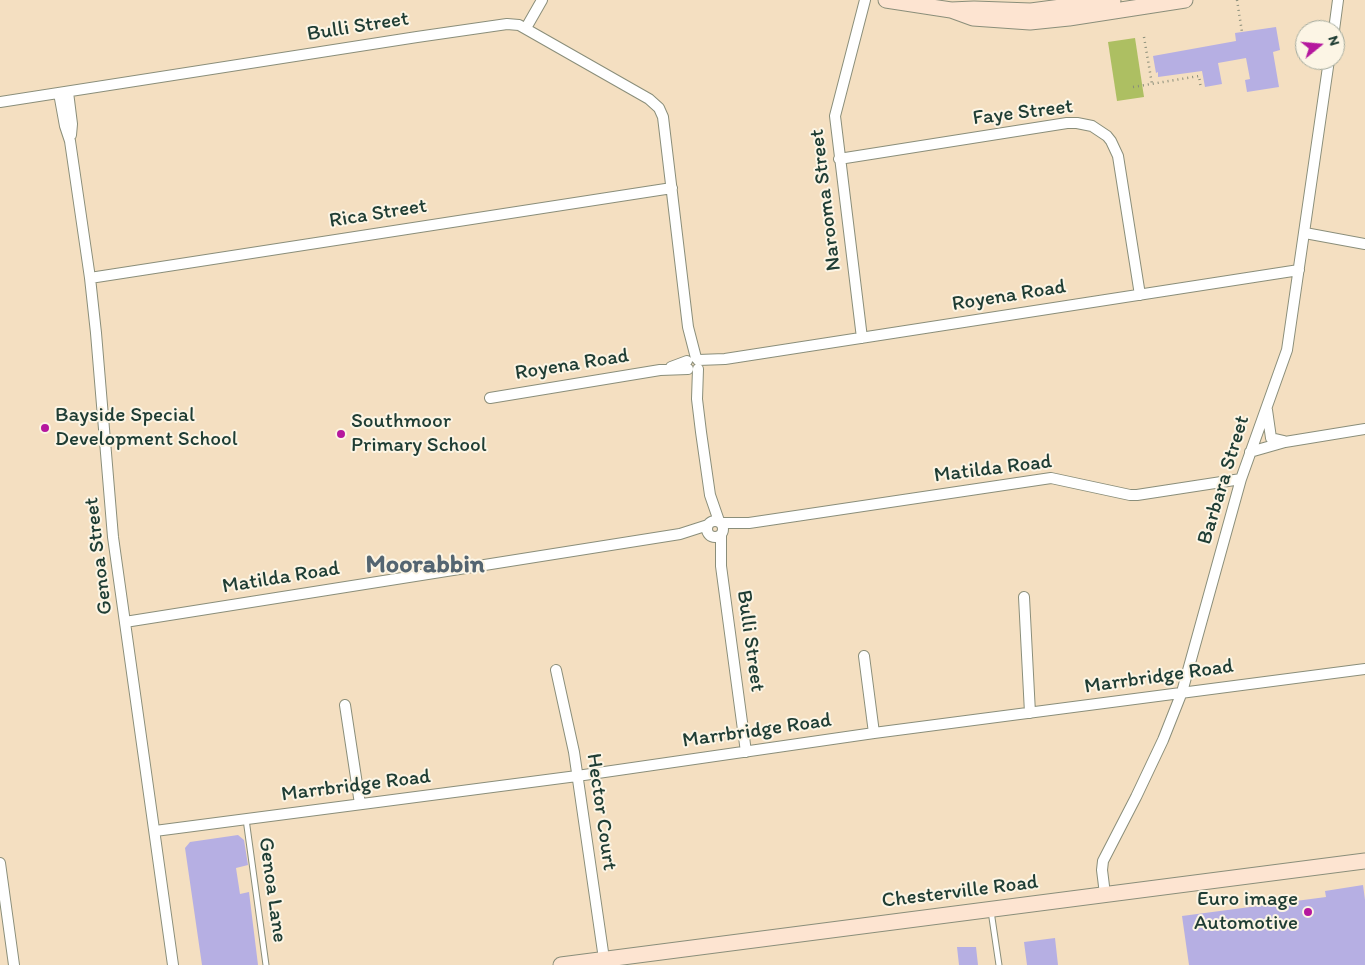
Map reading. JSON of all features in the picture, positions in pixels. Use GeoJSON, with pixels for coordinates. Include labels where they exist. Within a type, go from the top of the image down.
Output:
{"type":"FeatureCollection","features":[{"type":"Feature","properties":{"kind":"main road"},"geometry":{"type":"LineString","coordinates":[[886,0],[952,10],[974,8],[1036,11],[1113,0]]}},
{"type":"Feature","properties":{"kind":"main road"},"geometry":{"type":"LineString","coordinates":[[952,10],[973,18],[1030,22],[1069,18],[1183,0]]}},
{"type":"Feature","properties":{"kind":"main road","name":"Chesterville Road"},"geometry":{"type":"LineString","coordinates":[[561,965],[1365,861]]}},
{"type":"Feature","properties":{"kind":"street"},"geometry":{"type":"LineString","coordinates":[[526,28],[542,0]]}},
{"type":"Feature","properties":{"kind":"street","name":"Narooma Street"},"geometry":{"type":"LineString","coordinates":[[862,338],[835,116],[865,0]]}},
{"type":"Feature","properties":{"kind":"street"},"geometry":{"type":"LineString","coordinates":[[1335,20],[1338,0]]}},
{"type":"Feature","properties":{"kind":"street","name":"Bulli Street"},"geometry":{"type":"LineString","coordinates":[[0,102],[417,37],[513,24],[526,28],[656,104],[663,117],[697,399],[746,752]]}},
{"type":"Feature","properties":{"kind":"street","name":"Barbara Street"},"geometry":{"type":"LineString","coordinates":[[1105,894],[1102,870],[1103,861],[1159,748],[1182,692],[1241,479],[1287,350],[1328,70]]}},
{"type":"Feature","properties":{"kind":"street","name":"Genoa Street"},"geometry":{"type":"LineString","coordinates":[[63,92],[72,124],[70,141],[90,278],[113,537],[173,965]]}},
{"type":"Feature","properties":{"kind":"street","name":"Faye Street"},"geometry":{"type":"LineString","coordinates":[[839,159],[1067,124],[1077,123],[1092,126],[1111,141],[1118,156],[1140,295]]}},
{"type":"Feature","properties":{"kind":"street","name":"Rica Street"},"geometry":{"type":"LineString","coordinates":[[90,278],[672,188]]}},
{"type":"Feature","properties":{"kind":"street"},"geometry":{"type":"LineString","coordinates":[[1305,233],[1365,244]]}},
{"type":"Feature","properties":{"kind":"street","name":"Royena Road"},"geometry":{"type":"LineString","coordinates":[[490,398],[693,364],[1299,270]]}},
{"type":"Feature","properties":{"kind":"street"},"geometry":{"type":"LineString","coordinates":[[1267,406],[1271,438],[1285,442]]}},
{"type":"Feature","properties":{"kind":"street"},"geometry":{"type":"LineString","coordinates":[[1250,452],[1285,442],[1365,429]]}},
{"type":"Feature","properties":{"kind":"street","name":"Matilda Road"},"geometry":{"type":"LineString","coordinates":[[126,622],[1042,478],[1057,478],[1130,495],[1241,479]]}},
{"type":"Feature","properties":{"kind":"street"},"geometry":{"type":"LineString","coordinates":[[1024,598],[1030,713]]}},
{"type":"Feature","properties":{"kind":"street"},"geometry":{"type":"LineString","coordinates":[[864,656],[874,733]]}},
{"type":"Feature","properties":{"kind":"street","name":"Marrbridge Road"},"geometry":{"type":"LineString","coordinates":[[155,831],[578,776],[874,733],[1365,669]]}},
{"type":"Feature","properties":{"kind":"street","name":"Hector Court"},"geometry":{"type":"LineString","coordinates":[[556,670],[578,776],[604,959]]}},
{"type":"Feature","properties":{"kind":"street"},"geometry":{"type":"LineString","coordinates":[[345,705],[360,804]]}},
{"type":"Feature","properties":{"kind":"street"},"geometry":{"type":"LineString","coordinates":[[0,863],[14,965]]}},
{"type":"Feature","properties":{"kind":"lane","name":"Genoa Lane"},"geometry":{"type":"LineString","coordinates":[[246,818],[266,965]]}},
{"type":"Feature","properties":{"kind":"lane"},"geometry":{"type":"LineString","coordinates":[[991,909],[999,965]]}},
{"type":"Feature","properties":{"kind":"path"},"geometry":{"type":"LineString","coordinates":[[1237,0],[1242,32]]}},
{"type":"Feature","properties":{"kind":"path"},"geometry":{"type":"LineString","coordinates":[[1144,37],[1152,84]]}},
{"type":"Feature","properties":{"kind":"path"},"geometry":{"type":"LineString","coordinates":[[1188,73],[1189,78]]}},
{"type":"Feature","properties":{"kind":"path"},"geometry":{"type":"LineString","coordinates":[[1133,87],[1199,76],[1201,89]]}},
{"type":"Feature","properties":{"kind":"green space"},"geometry":{"type":"Polygon","coordinates":[[[1135,38],[1144,97],[1117,101],[1108,42],[1135,38]]]}},
{"type":"Feature","properties":{"kind":"building"},"geometry":{"type":"Polygon","coordinates":[[[1276,27],[1280,50],[1273,52],[1279,87],[1247,92],[1245,80],[1250,79],[1246,58],[1218,63],[1222,84],[1205,87],[1202,71],[1158,77],[1158,72],[1156,73],[1153,56],[1236,41],[1235,33],[1276,27]]]}},
{"type":"Feature","properties":{"kind":"building"},"geometry":{"type":"Polygon","coordinates":[[[238,835],[244,840],[248,865],[236,868],[240,894],[249,892],[258,965],[202,965],[185,848],[190,842],[238,835]]]}},
{"type":"Feature","properties":{"kind":"building"},"geometry":{"type":"Polygon","coordinates":[[[1363,885],[1365,900],[1365,965],[1189,965],[1182,916],[1326,897],[1325,891],[1363,885]]]}},
{"type":"Feature","properties":{"kind":"building"},"geometry":{"type":"Polygon","coordinates":[[[1055,938],[1058,965],[1027,965],[1024,942],[1055,938]]]}},
{"type":"Feature","properties":{"kind":"building"},"geometry":{"type":"Polygon","coordinates":[[[957,947],[976,947],[978,965],[959,965],[957,947]]]}},
{"type":"Feature","properties":{"kind":"place","name":"Bayside Special Development School"},"geometry":{"type":"Point","coordinates":[45,428]}},
{"type":"Feature","properties":{"kind":"place","name":"Southmoor Primary School"},"geometry":{"type":"Point","coordinates":[341,434]}},
{"type":"Feature","properties":{"kind":"place","name":"Euro image Automotive"},"geometry":{"type":"Point","coordinates":[1308,912]}},
{"type":"Feature","properties":{"kind":"district","name":"Moorabbin"},"geometry":{"type":"Point","coordinates":[425,565]}}]}
